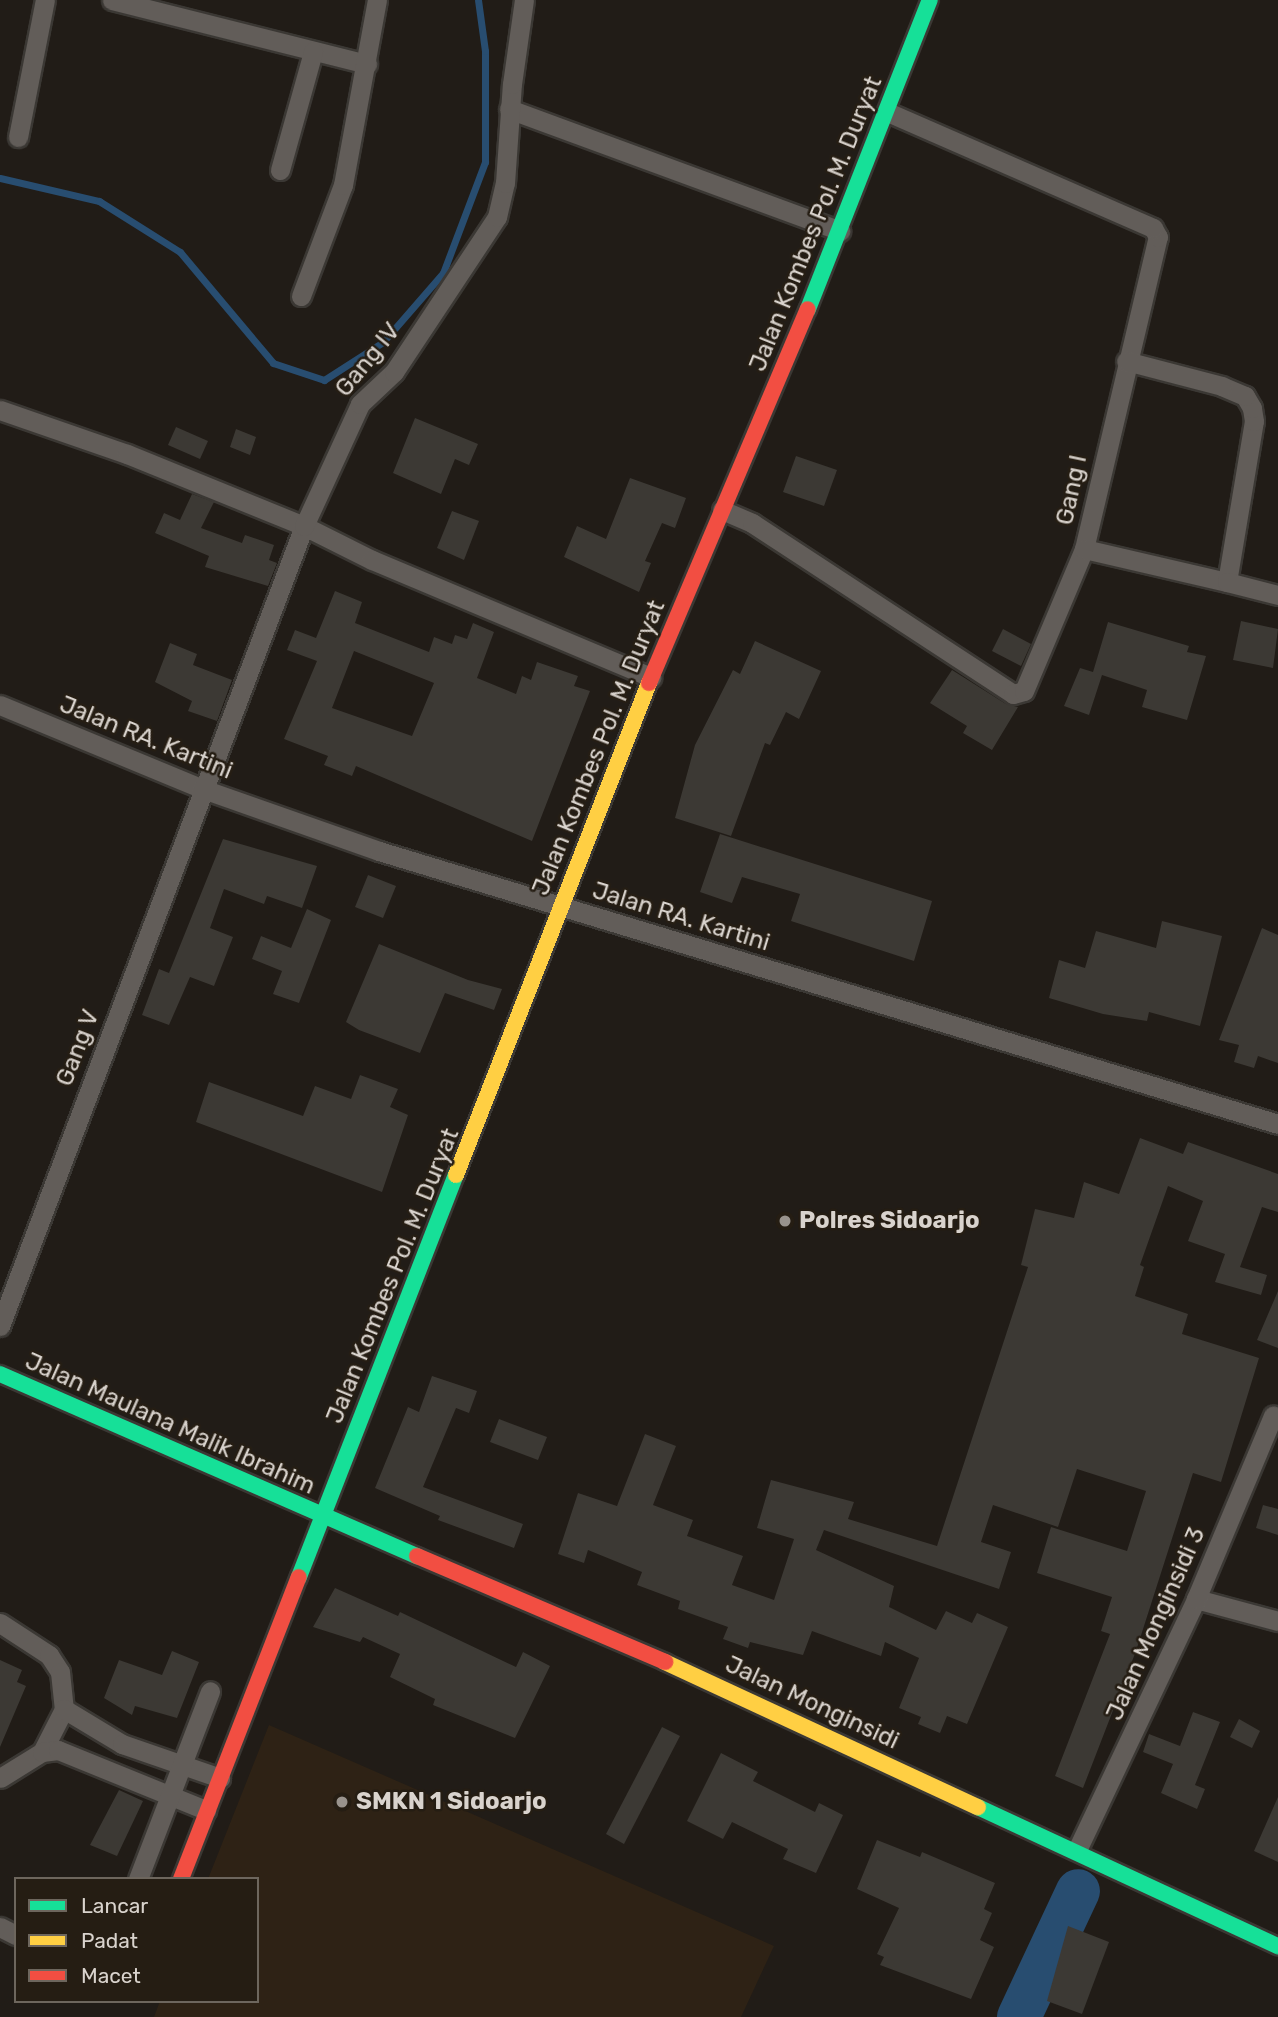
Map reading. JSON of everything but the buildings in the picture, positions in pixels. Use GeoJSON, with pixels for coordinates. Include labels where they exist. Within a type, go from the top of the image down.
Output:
{"type":"FeatureCollection","features":[{"type":"Feature","properties":{"kind":"street"},"geometry":{"type":"LineString","coordinates":[[18,137],[45,0]]}},
{"type":"Feature","properties":{"kind":"street"},"geometry":{"type":"LineString","coordinates":[[112,0],[367,64]]}},
{"type":"Feature","properties":{"kind":"street"},"geometry":{"type":"LineString","coordinates":[[301,296],[343,185],[377,0]]}},
{"type":"Feature","properties":{"kind":"street","name":"Gang IV"},"geometry":{"type":"LineString","coordinates":[[203,789],[304,526],[360,404],[394,372],[490,231],[505,183],[509,109],[524,0]]}},
{"type":"Feature","properties":{"kind":"street","name":"Jalan Kombes Pol. M. Duryat"},"geometry":{"type":"LineString","coordinates":[[181,1877],[321,1516],[470,1147],[560,906],[651,677],[840,231],[930,0]]}},
{"type":"Feature","properties":{"kind":"street"},"geometry":{"type":"LineString","coordinates":[[280,170],[313,52]]}},
{"type":"Feature","properties":{"kind":"street"},"geometry":{"type":"LineString","coordinates":[[509,109],[840,231]]}},
{"type":"Feature","properties":{"kind":"street","name":"Gang I"},"geometry":{"type":"LineString","coordinates":[[722,510],[752,523],[1013,694],[1024,691],[1084,549],[1157,237],[1153,228],[887,111]]}},
{"type":"Feature","properties":{"kind":"street"},"geometry":{"type":"LineString","coordinates":[[1126,361],[1222,386],[1245,396],[1252,408],[1254,421],[1227,582]]}},
{"type":"Feature","properties":{"kind":"street"},"geometry":{"type":"LineString","coordinates":[[0,410],[127,454],[304,526],[372,560],[651,677]]}},
{"type":"Feature","properties":{"kind":"street"},"geometry":{"type":"LineString","coordinates":[[1084,549],[1278,595]]}},
{"type":"Feature","properties":{"kind":"street","name":"Jalan RA. Kartini"},"geometry":{"type":"LineString","coordinates":[[0,705],[203,789],[379,851],[1278,1124]]}},
{"type":"Feature","properties":{"kind":"street","name":"Gang V"},"geometry":{"type":"LineString","coordinates":[[0,1325],[203,789]]}},
{"type":"Feature","properties":{"kind":"street","name":"Jalan Maulana Malik Ibrahim"},"geometry":{"type":"LineString","coordinates":[[0,1374],[321,1516]]}},
{"type":"Feature","properties":{"kind":"street","name":"Jalan Monginsidi 3"},"geometry":{"type":"LineString","coordinates":[[1077,1850],[1196,1599],[1273,1416]]}},
{"type":"Feature","properties":{"kind":"street","name":"Jalan Monginsidi"},"geometry":{"type":"LineString","coordinates":[[321,1516],[629,1645],[1077,1850],[1278,1946]]}},
{"type":"Feature","properties":{"kind":"street"},"geometry":{"type":"LineString","coordinates":[[1196,1599],[1278,1621]]}},
{"type":"Feature","properties":{"kind":"street"},"geometry":{"type":"LineString","coordinates":[[0,1623],[49,1655],[60,1672],[64,1709],[42,1752]]}},
{"type":"Feature","properties":{"kind":"street"},"geometry":{"type":"LineString","coordinates":[[139,1877],[210,1691]]}},
{"type":"Feature","properties":{"kind":"street"},"geometry":{"type":"LineString","coordinates":[[64,1709],[122,1744],[220,1777]]}},
{"type":"Feature","properties":{"kind":"street"},"geometry":{"type":"LineString","coordinates":[[0,1778],[42,1752],[58,1750],[206,1810]]}},
{"type":"Feature","properties":{"kind":"shaded area","name":"SMKN 1 Sidoarjo"},"geometry":{"type":"Polygon","coordinates":[[[269,1725],[774,1946],[741,2017],[154,2017],[159,2003],[259,2003],[259,1877],[209,1877],[269,1725]]]}},
{"type":"Feature","properties":{"kind":"waterway"},"geometry":{"type":"LineString","coordinates":[[0,178],[99,201],[180,252],[273,363],[324,380],[383,342],[443,273],[485,162],[485,51],[478,0]]}},
{"type":"Feature","properties":{"kind":"waterway"},"geometry":{"type":"LineString","coordinates":[[1019,2017],[1078,1891]]}},
{"type":"Feature","properties":{"kind":"traffic: fast"},"geometry":{"type":"LineString","coordinates":[[808,309],[930,0]]}},
{"type":"Feature","properties":{"kind":"traffic: fast"},"geometry":{"type":"LineString","coordinates":[[299,1577],[456,1175]]}},
{"type":"Feature","properties":{"kind":"traffic: fast"},"geometry":{"type":"LineString","coordinates":[[0,1374],[417,1556]]}},
{"type":"Feature","properties":{"kind":"traffic: fast"},"geometry":{"type":"LineString","coordinates":[[978,1807],[1278,1946]]}},
{"type":"Feature","properties":{"kind":"traffic: slow"},"geometry":{"type":"LineString","coordinates":[[456,1175],[649,683]]}},
{"type":"Feature","properties":{"kind":"traffic: slow"},"geometry":{"type":"LineString","coordinates":[[665,1662],[978,1807]]}},
{"type":"Feature","properties":{"kind":"traffic: jam"},"geometry":{"type":"LineString","coordinates":[[649,683],[808,309]]}},
{"type":"Feature","properties":{"kind":"traffic: jam"},"geometry":{"type":"LineString","coordinates":[[417,1556],[665,1662]]}},
{"type":"Feature","properties":{"kind":"traffic: jam"},"geometry":{"type":"LineString","coordinates":[[182,1877],[299,1577]]}},
{"type":"Feature","properties":{"kind":"place","name":"Polres Sidoarjo"},"geometry":{"type":"Point","coordinates":[785,1221]}},
{"type":"Feature","properties":{"kind":"place","name":"SMKN 1 Sidoarjo"},"geometry":{"type":"Point","coordinates":[342,1802]}}]}
